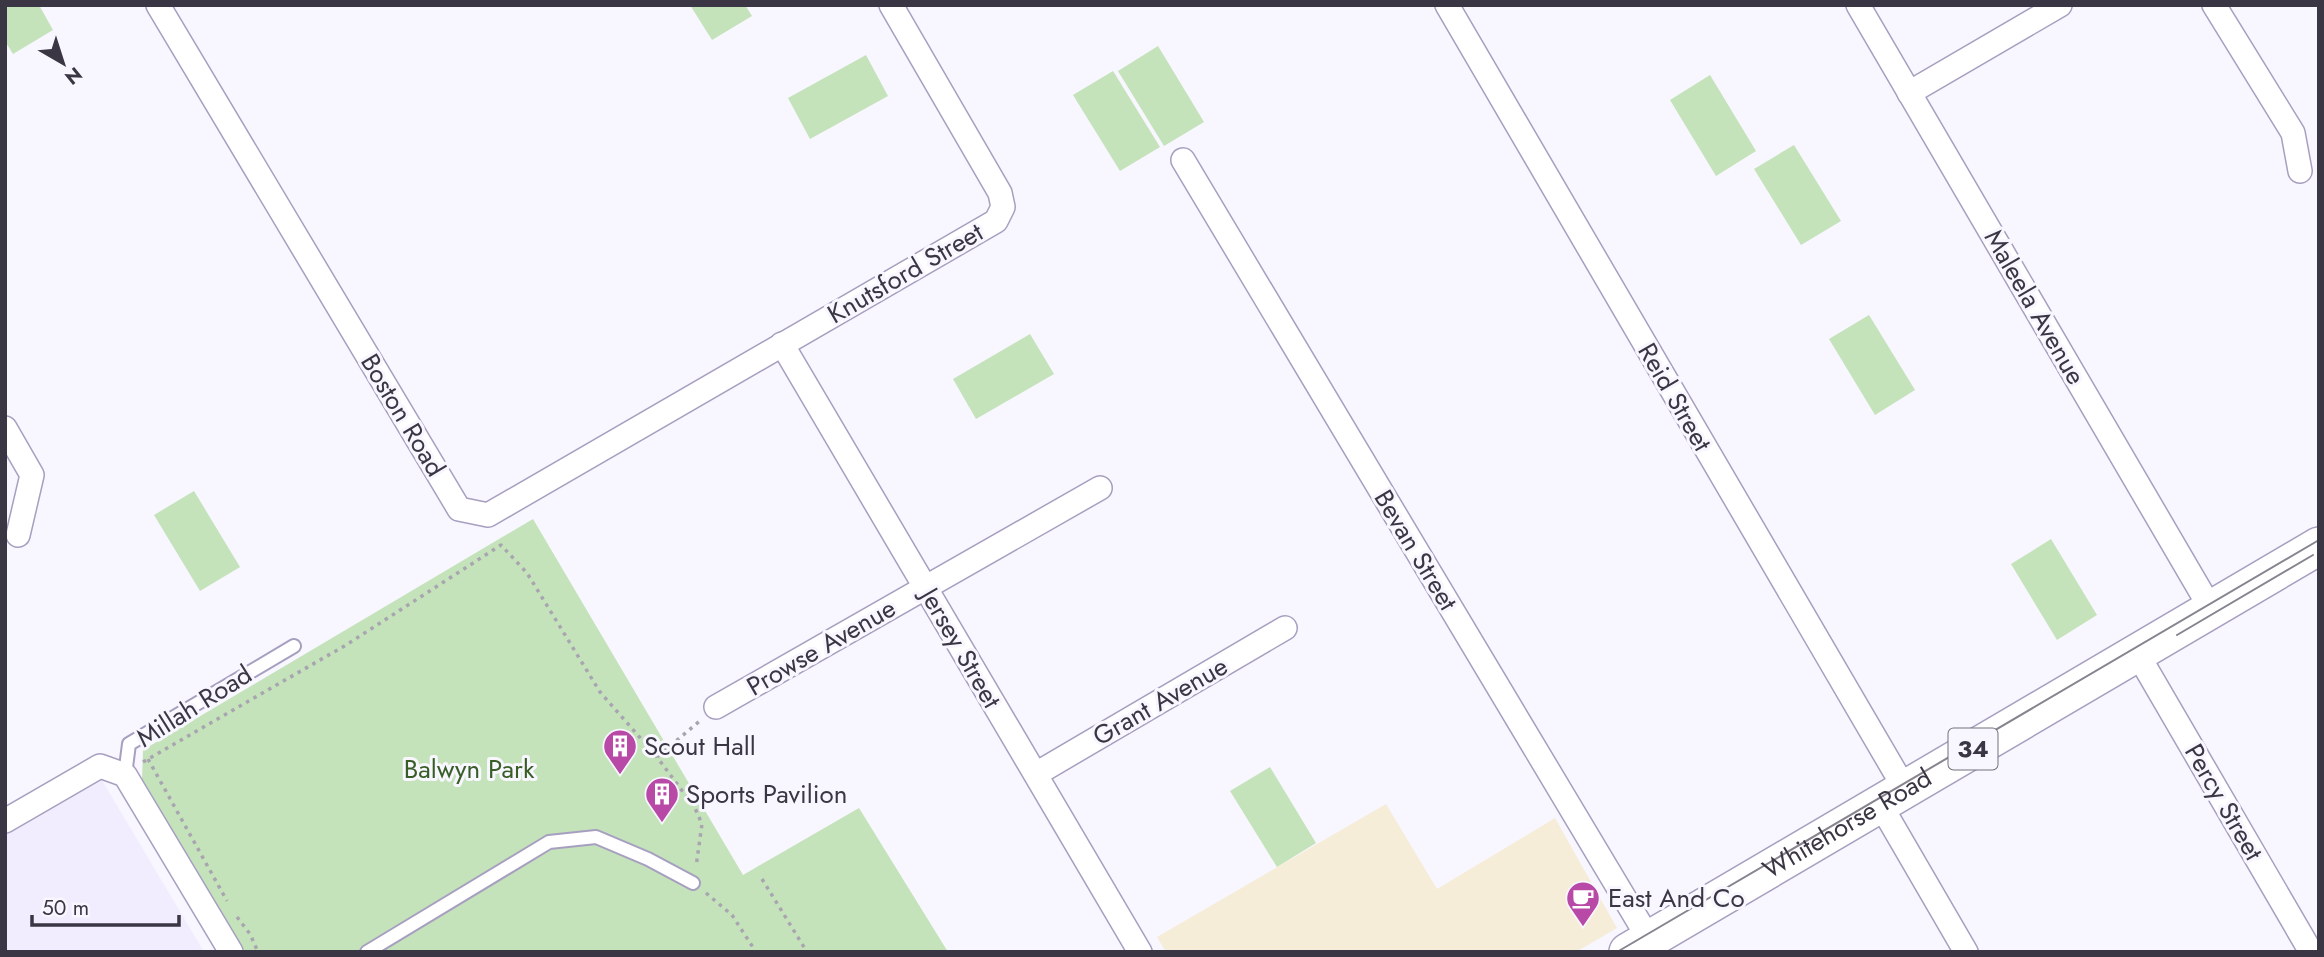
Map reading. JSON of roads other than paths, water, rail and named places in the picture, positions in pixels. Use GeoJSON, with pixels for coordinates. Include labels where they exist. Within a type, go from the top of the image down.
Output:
{"type":"FeatureCollection","features":[{"type":"Feature","properties":{"kind":"main road","name":"Whitehorse Road"},"geometry":{"type":"LineString","coordinates":[[1639,946],[2319,546]]}},
{"type":"Feature","properties":{"kind":"street","name":"Boston Road"},"geometry":{"type":"LineString","coordinates":[[158,5],[459,509],[488,514],[782,344]]}},
{"type":"Feature","properties":{"kind":"street","name":"Knutsford Street"},"geometry":{"type":"LineString","coordinates":[[782,344],[996,221],[1003,206],[1000,193],[891,5]]}},
{"type":"Feature","properties":{"kind":"street","name":"Reid Street"},"geometry":{"type":"LineString","coordinates":[[1447,5],[1893,796],[1966,952]]}},
{"type":"Feature","properties":{"kind":"street","name":"Maleela Avenue"},"geometry":{"type":"LineString","coordinates":[[1858,5],[2211,609]]}},
{"type":"Feature","properties":{"kind":"street"},"geometry":{"type":"LineString","coordinates":[[1909,93],[2060,5]]}},
{"type":"Feature","properties":{"kind":"street"},"geometry":{"type":"LineString","coordinates":[[2214,5],[2293,134],[2300,171]]}},
{"type":"Feature","properties":{"kind":"street","name":"Bevan Street"},"geometry":{"type":"LineString","coordinates":[[1183,160],[1639,946]]}},
{"type":"Feature","properties":{"kind":"street","name":"Jersey Street"},"geometry":{"type":"LineString","coordinates":[[782,344],[1140,952]]}},
{"type":"Feature","properties":{"kind":"street"},"geometry":{"type":"LineString","coordinates":[[5,428],[33,475],[18,535]]}},
{"type":"Feature","properties":{"kind":"street","name":"Prowse Avenue"},"geometry":{"type":"LineString","coordinates":[[716,708],[1100,488]]}},
{"type":"Feature","properties":{"kind":"street","name":"Grant Avenue"},"geometry":{"type":"LineString","coordinates":[[1035,774],[1285,628]]}},
{"type":"Feature","properties":{"kind":"street","name":"Percy Street"},"geometry":{"type":"LineString","coordinates":[[2137,653],[2311,952]]}},
{"type":"Feature","properties":{"kind":"street","name":"Millah Road"},"geometry":{"type":"LineString","coordinates":[[5,821],[100,766],[125,775]]}},
{"type":"Feature","properties":{"kind":"street"},"geometry":{"type":"LineString","coordinates":[[125,775],[231,952]]}},
{"type":"Feature","properties":{"kind":"lane","name":"Millah Road"},"geometry":{"type":"LineString","coordinates":[[125,775],[128,744],[294,646]]}},
{"type":"Feature","properties":{"kind":"lane"},"geometry":{"type":"LineString","coordinates":[[367,952],[549,842],[596,837],[648,859],[693,883]]}},
{"type":"Feature","properties":{"kind":"tram line"},"geometry":{"type":"LineString","coordinates":[[1617,952],[2319,540]]}},
{"type":"Feature","properties":{"kind":"tram line"},"geometry":{"type":"LineString","coordinates":[[2177,635],[2313,555]]}},
{"type":"Feature","properties":{"kind":"place","name":"Scout Hall"},"geometry":{"type":"Point","coordinates":[620,776]}},
{"type":"Feature","properties":{"kind":"place","name":"Sports Pavilion"},"geometry":{"type":"Point","coordinates":[662,824]}},
{"type":"Feature","properties":{"kind":"place","name":"East And Co"},"geometry":{"type":"Point","coordinates":[1583,928]}},
{"type":"Feature","properties":{"kind":"park label","name":"Balwyn Park"},"geometry":{"type":"Point","coordinates":[469,769]}}]}
